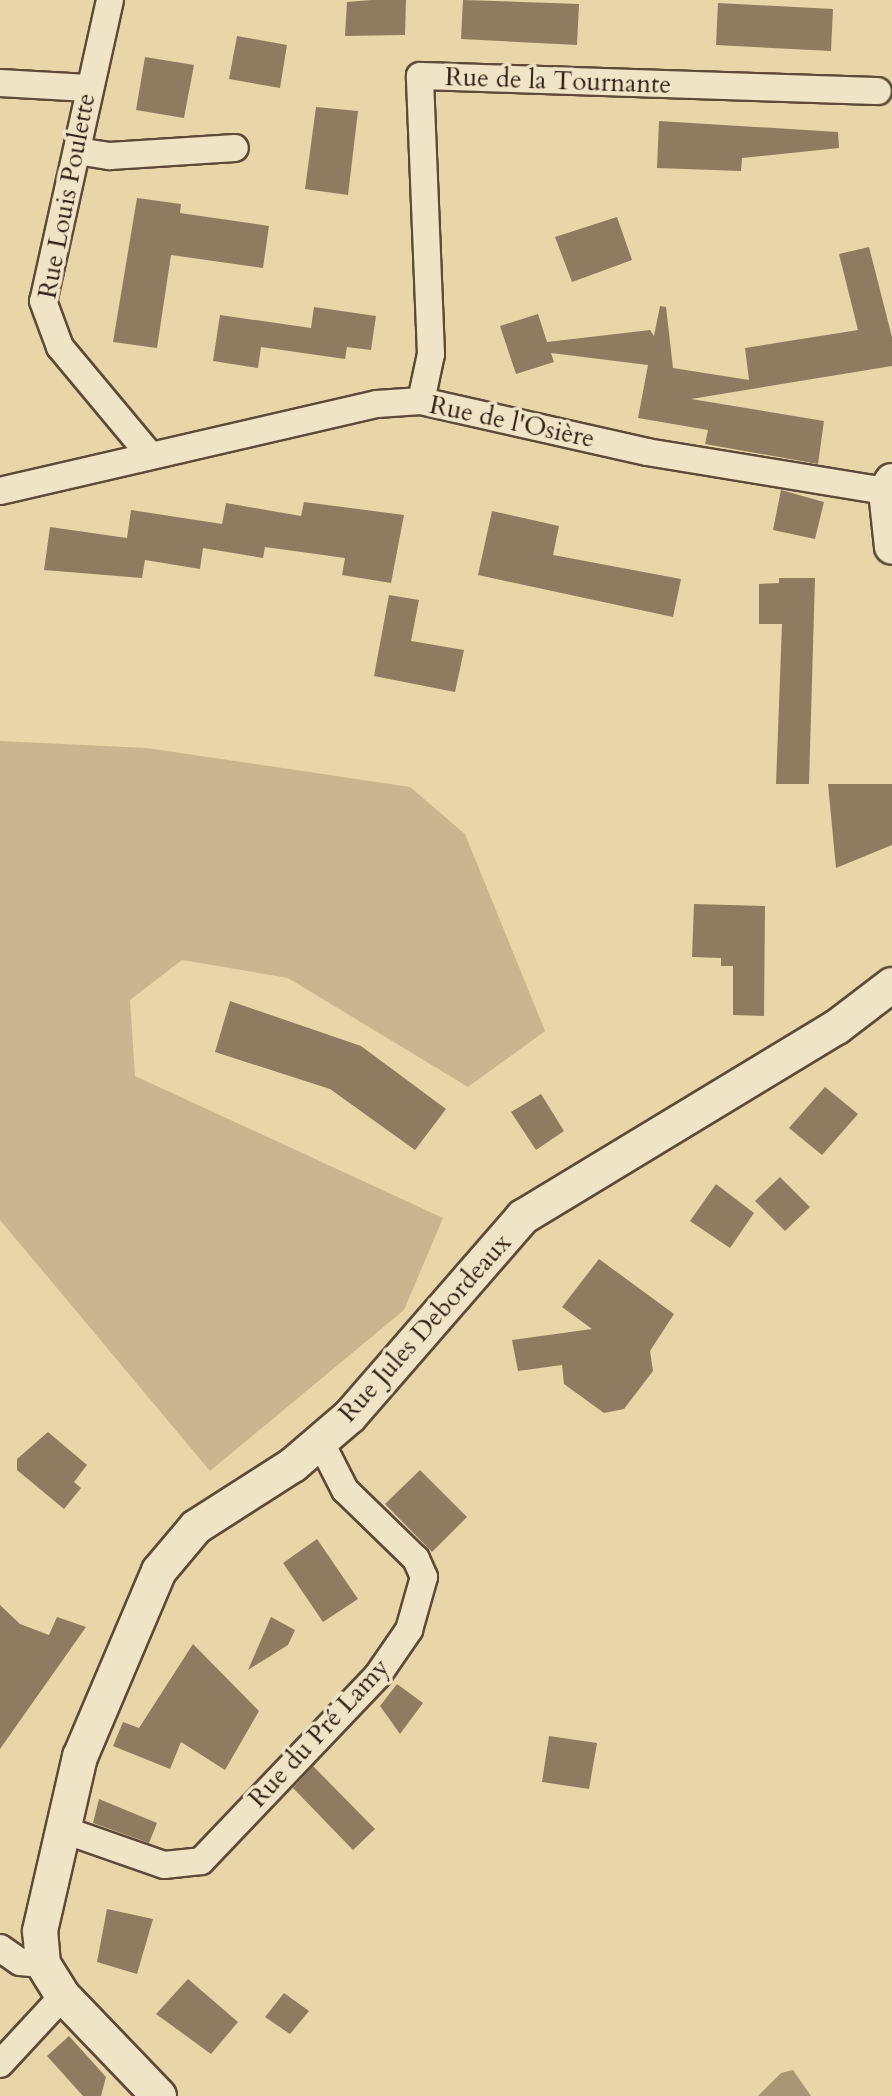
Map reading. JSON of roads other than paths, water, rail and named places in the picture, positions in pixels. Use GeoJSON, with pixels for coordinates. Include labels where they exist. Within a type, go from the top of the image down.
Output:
{"type":"FeatureCollection","features":[{"type":"Feature","properties":{"kind":"street","name":"Rue Louis Poulette"},"geometry":{"type":"LineString","coordinates":[[110,0],[43,301],[60,347],[149,454]]}},
{"type":"Feature","properties":{"kind":"street","name":"Rue de la Tournante"},"geometry":{"type":"LineString","coordinates":[[421,401],[431,354],[420,76],[878,91]]}},
{"type":"Feature","properties":{"kind":"street"},"geometry":{"type":"LineString","coordinates":[[0,83],[88,88]]}},
{"type":"Feature","properties":{"kind":"street"},"geometry":{"type":"LineString","coordinates":[[77,151],[110,156],[235,148]]}},
{"type":"Feature","properties":{"kind":"street","name":"Rue de l'Osière"},"geometry":{"type":"LineString","coordinates":[[0,491],[149,454],[377,404],[421,401],[647,452],[889,486]]}},
{"type":"Feature","properties":{"kind":"street"},"geometry":{"type":"LineString","coordinates":[[889,486],[892,547]]}},
{"type":"Feature","properties":{"kind":"street","name":"Rue Jules Debordeaux"},"geometry":{"type":"LineString","coordinates":[[43,1964],[40,1931],[80,1757],[159,1571],[196,1527],[320,1441],[394,1369],[523,1217],[837,1027],[892,985]]}},
{"type":"Feature","properties":{"kind":"street","name":"Rue du Pré Lamy"},"geometry":{"type":"LineString","coordinates":[[64,1830],[164,1865],[201,1861],[378,1675],[409,1630],[424,1577],[416,1559],[345,1490],[320,1441]]}},
{"type":"Feature","properties":{"kind":"street"},"geometry":{"type":"LineString","coordinates":[[0,1948],[20,1962],[43,1964],[63,1996],[159,2096]]}},
{"type":"Feature","properties":{"kind":"street"},"geometry":{"type":"LineString","coordinates":[[0,2064],[63,1996]]}}]}
